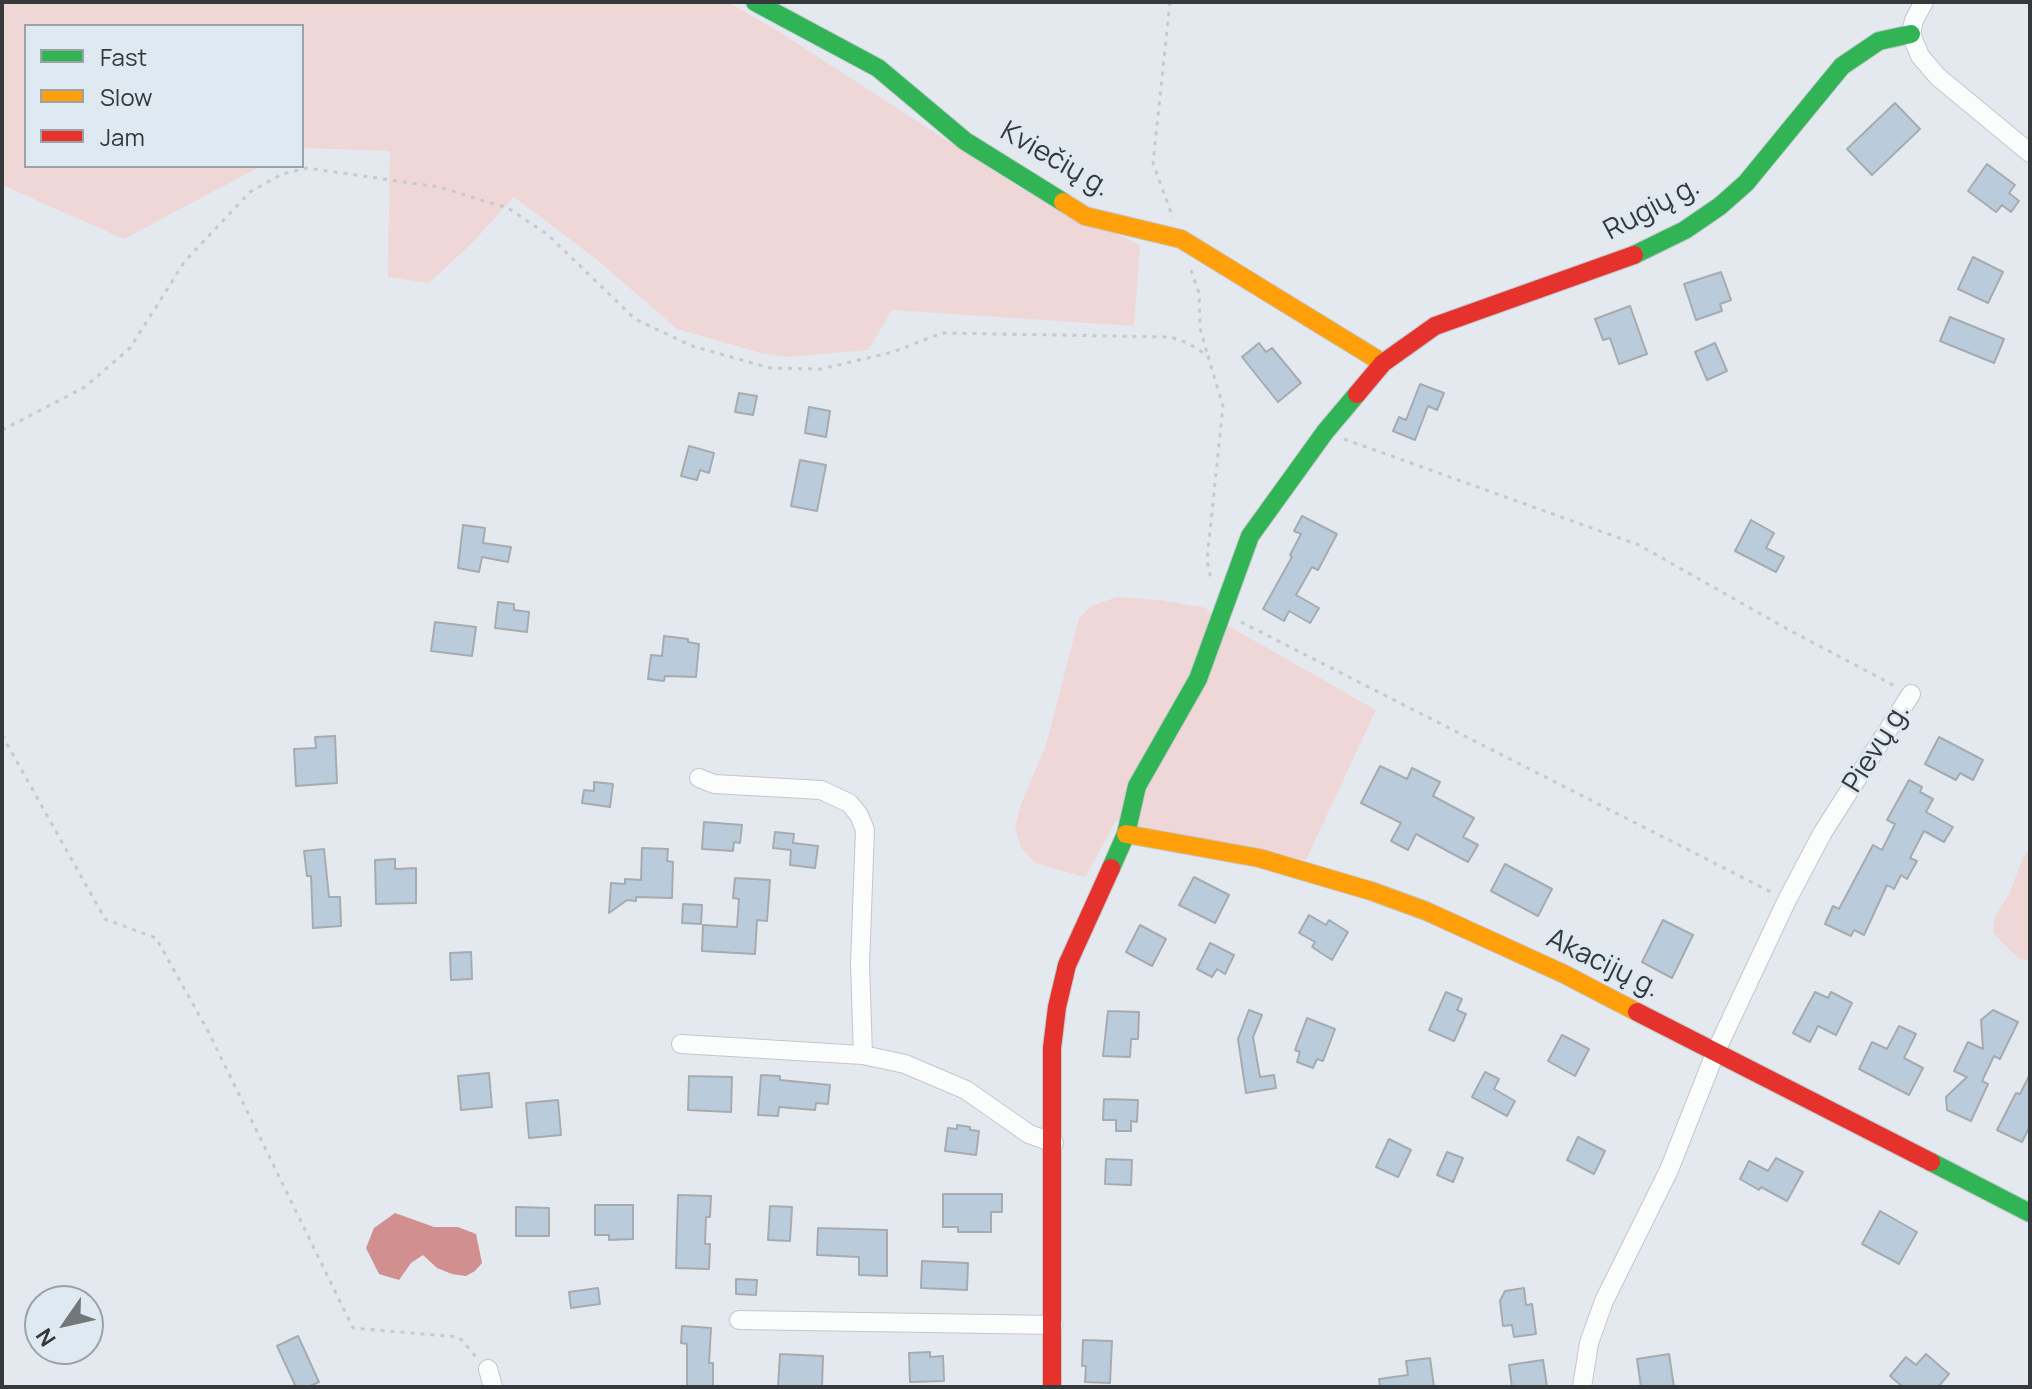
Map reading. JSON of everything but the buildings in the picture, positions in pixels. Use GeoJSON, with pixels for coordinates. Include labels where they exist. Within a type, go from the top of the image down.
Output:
{"type":"FeatureCollection","features":[{"type":"Feature","properties":{"kind":"street","name":"Kviečių g."},"geometry":{"type":"LineString","coordinates":[[755,2],[878,68],[965,141],[1085,216],[1181,239],[1383,363]]}},
{"type":"Feature","properties":{"kind":"street"},"geometry":{"type":"LineString","coordinates":[[1924,2],[1914,20],[1911,34],[1920,56],[1938,77],[2030,153]]}},
{"type":"Feature","properties":{"kind":"street","name":"Rugių g."},"geometry":{"type":"LineString","coordinates":[[1383,363],[1435,326],[1639,253],[1685,230],[1746,183],[1842,66],[1879,41],[1911,34]]}},
{"type":"Feature","properties":{"kind":"street"},"geometry":{"type":"LineString","coordinates":[[1052,1387],[1052,1048],[1067,965],[1126,834],[1137,786],[1198,679],[1250,536],[1325,432],[1383,363]]}},
{"type":"Feature","properties":{"kind":"street","name":"Pievų g."},"geometry":{"type":"LineString","coordinates":[[1582,1387],[1589,1343],[1604,1301],[1669,1170],[1716,1051],[1787,900],[1823,832],[1911,694]]}},
{"type":"Feature","properties":{"kind":"street"},"geometry":{"type":"LineString","coordinates":[[699,778],[714,784],[821,790],[849,803],[859,815],[865,830],[860,964],[863,1055]]}},
{"type":"Feature","properties":{"kind":"street","name":"Akacijų g."},"geometry":{"type":"LineString","coordinates":[[1126,834],[1259,858],[1371,891],[1426,911],[1564,974],[2030,1213]]}},
{"type":"Feature","properties":{"kind":"street"},"geometry":{"type":"LineString","coordinates":[[681,1044],[863,1055],[905,1064],[966,1090],[1029,1134],[1054,1143]]}},
{"type":"Feature","properties":{"kind":"street"},"geometry":{"type":"LineString","coordinates":[[739,1320],[1053,1325]]}},
{"type":"Feature","properties":{"kind":"path"},"geometry":{"type":"LineString","coordinates":[[1170,2],[1153,163],[1181,239]]}},
{"type":"Feature","properties":{"kind":"path"},"geometry":{"type":"LineString","coordinates":[[2,430],[85,387],[130,348],[185,261],[250,192],[282,174],[307,168],[439,187],[508,208],[548,235],[635,319],[692,346],[770,368],[821,369],[893,352],[942,333],[1170,337],[1188,343],[1208,356]]}},
{"type":"Feature","properties":{"kind":"path"},"geometry":{"type":"LineString","coordinates":[[1190,266],[1199,293],[1200,328],[1223,406],[1207,560],[1215,599],[1222,612],[1787,900]]}},
{"type":"Feature","properties":{"kind":"path","name":"Pievų g."},"geometry":{"type":"LineString","coordinates":[[1325,432],[1639,545],[1789,630],[1911,694]]}},
{"type":"Feature","properties":{"kind":"path"},"geometry":{"type":"LineString","coordinates":[[2,735],[105,919],[156,938],[208,1031],[353,1328],[459,1337],[490,1378]]}},
{"type":"Feature","properties":{"kind":"shaded area"},"geometry":{"type":"Polygon","coordinates":[[[2,2],[728,2],[1022,189],[1140,245],[1134,326],[892,310],[868,350],[786,357],[761,353],[677,329],[596,259],[514,197],[472,243],[429,283],[388,277],[390,151],[304,148],[304,24],[24,24],[24,168],[257,168],[124,239],[2,185],[2,2]]]}},
{"type":"Feature","properties":{"kind":"shaded area"},"geometry":{"type":"Polygon","coordinates":[[[1117,597],[1206,608],[1213,617],[1376,710],[1306,860],[1116,821],[1085,877],[1035,863],[1021,848],[1015,828],[1021,804],[1046,745],[1079,618],[1091,606],[1117,597]]]}},
{"type":"Feature","properties":{"kind":"shaded area"},"geometry":{"type":"Polygon","coordinates":[[[2030,849],[2030,960],[2019,959],[1993,933],[1995,916],[2030,849]]]}},
{"type":"Feature","properties":{"kind":"shaded area"},"geometry":{"type":"Polygon","coordinates":[[[395,1213],[434,1227],[458,1227],[476,1234],[482,1263],[466,1276],[437,1268],[423,1255],[411,1263],[399,1280],[379,1274],[366,1248],[374,1228],[395,1213]]]}},
{"type":"Feature","properties":{"kind":"traffic: fast"},"geometry":{"type":"LineString","coordinates":[[755,2],[878,68],[965,141],[1063,202]]}},
{"type":"Feature","properties":{"kind":"traffic: fast"},"geometry":{"type":"LineString","coordinates":[[1634,255],[1685,230],[1746,183],[1842,66],[1879,41],[1911,34]]}},
{"type":"Feature","properties":{"kind":"traffic: fast"},"geometry":{"type":"LineString","coordinates":[[1111,868],[1126,834],[1137,786],[1198,679],[1250,536],[1325,432],[1357,394]]}},
{"type":"Feature","properties":{"kind":"traffic: fast"},"geometry":{"type":"LineString","coordinates":[[1931,1162],[2030,1213]]}},
{"type":"Feature","properties":{"kind":"traffic: slow"},"geometry":{"type":"LineString","coordinates":[[1063,202],[1085,216],[1181,239],[1383,363]]}},
{"type":"Feature","properties":{"kind":"traffic: slow"},"geometry":{"type":"LineString","coordinates":[[1126,834],[1259,858],[1371,891],[1426,911],[1564,974],[1637,1012]]}},
{"type":"Feature","properties":{"kind":"traffic: jam"},"geometry":{"type":"LineString","coordinates":[[1357,394],[1383,363],[1435,326],[1634,255]]}},
{"type":"Feature","properties":{"kind":"traffic: jam"},"geometry":{"type":"LineString","coordinates":[[1052,1387],[1052,1048],[1067,965],[1111,868]]}},
{"type":"Feature","properties":{"kind":"traffic: jam"},"geometry":{"type":"LineString","coordinates":[[1637,1012],[1931,1162]]}}]}
